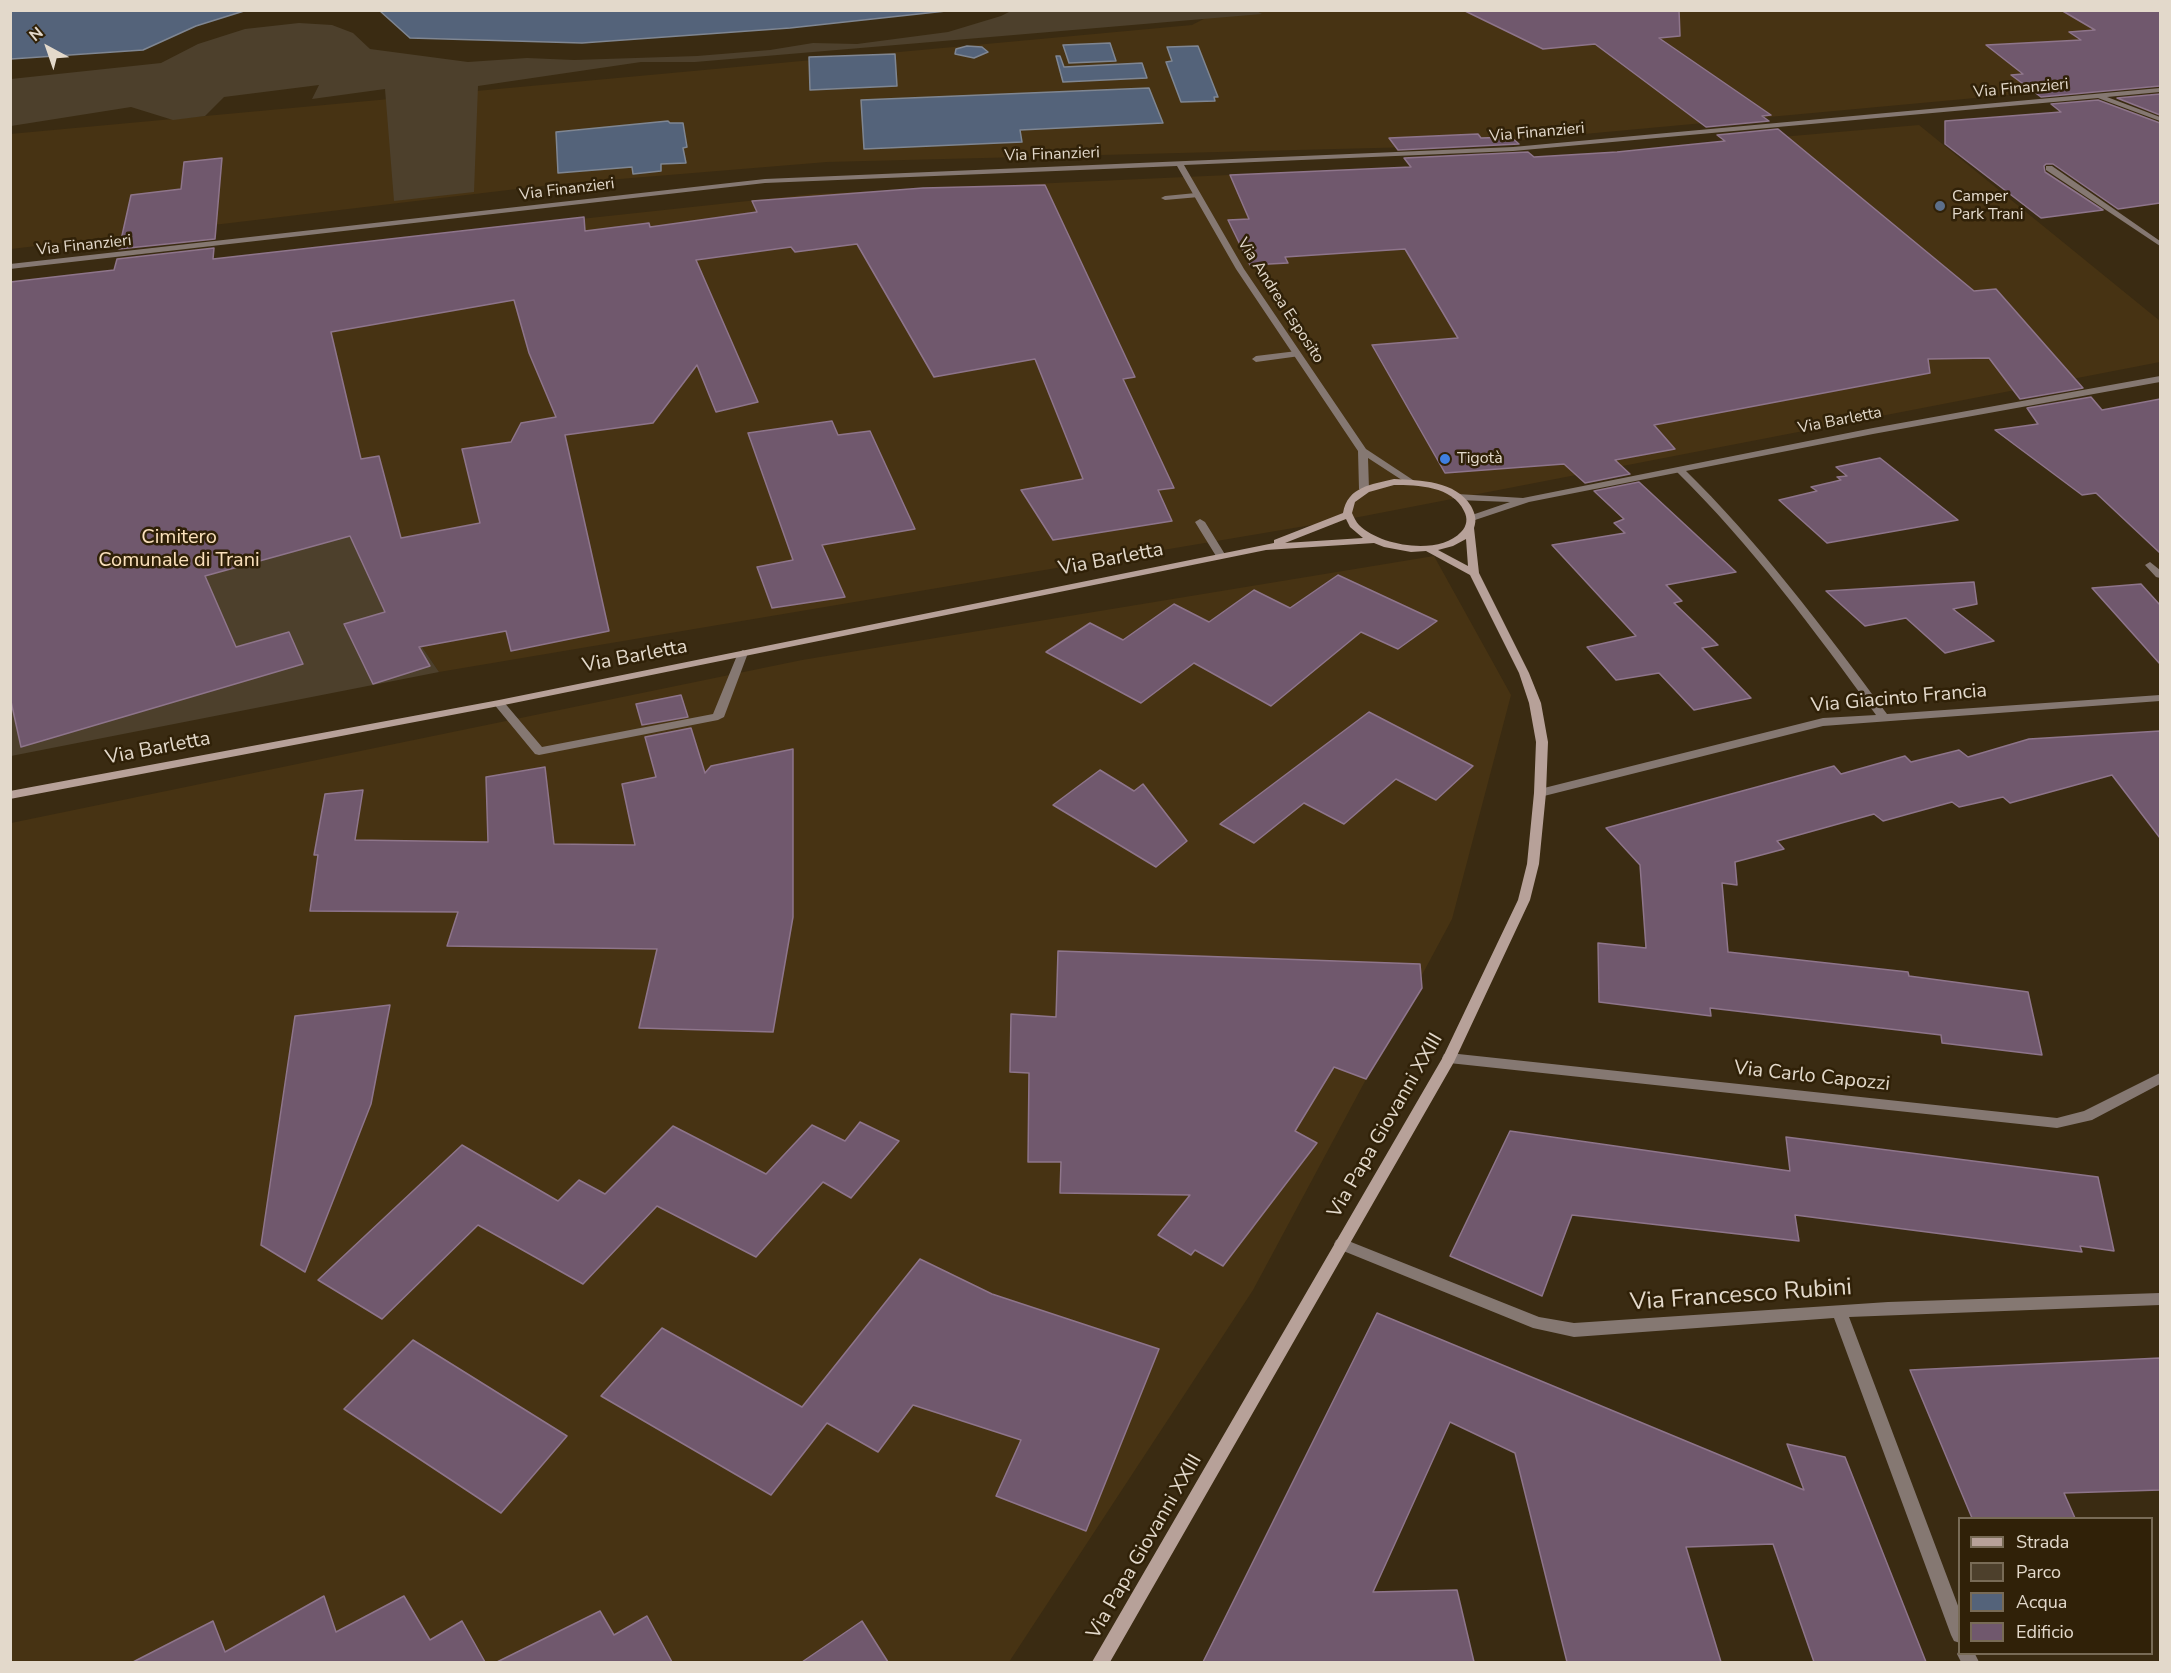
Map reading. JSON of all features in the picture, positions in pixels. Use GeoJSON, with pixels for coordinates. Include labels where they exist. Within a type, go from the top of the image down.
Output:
{"type":"FeatureCollection","features":[{"type":"Feature","properties":{"kind":"main road","name":"Via Barletta"},"geometry":{"type":"LineString","coordinates":[[1364,489],[1394,482],[1412,482],[1436,487],[1457,497]]}},
{"type":"Feature","properties":{"kind":"main road"},"geometry":{"type":"LineString","coordinates":[[1347,515],[1348,505],[1354,496],[1364,489]]}},
{"type":"Feature","properties":{"kind":"main road"},"geometry":{"type":"LineString","coordinates":[[1457,497],[1467,507],[1471,523],[1474,573]]}},
{"type":"Feature","properties":{"kind":"main road","name":"Via Barletta"},"geometry":{"type":"LineString","coordinates":[[1266,547],[1347,515],[1351,524],[1372,540],[1390,547],[1430,549],[1448,545],[1461,538],[1471,523]]}},
{"type":"Feature","properties":{"kind":"main road","name":"Via Barletta"},"geometry":{"type":"LineString","coordinates":[[10,795],[499,703],[1266,547],[1372,540]]}},
{"type":"Feature","properties":{"kind":"main road"},"geometry":{"type":"LineString","coordinates":[[1430,549],[1474,573]]}},
{"type":"Feature","properties":{"kind":"main road","name":"Via Papa Giovanni XXIII"},"geometry":{"type":"LineString","coordinates":[[1101,1662],[1449,1058],[1524,900],[1533,864],[1542,742],[1535,703],[1524,673],[1474,573]]}},
{"type":"Feature","properties":{"kind":"street","name":"Via Finanzieri"},"geometry":{"type":"LineString","coordinates":[[10,267],[730,184],[813,178],[1513,149],[2160,90]]}},
{"type":"Feature","properties":{"kind":"street"},"geometry":{"type":"LineString","coordinates":[[2097,96],[2160,119]]}},
{"type":"Feature","properties":{"kind":"street","name":"Via Andrea Esposito"},"geometry":{"type":"LineString","coordinates":[[1180,164],[1240,269],[1363,451],[1412,482]]}},
{"type":"Feature","properties":{"kind":"street"},"geometry":{"type":"LineString","coordinates":[[2049,168],[2160,244]]}},
{"type":"Feature","properties":{"kind":"street"},"geometry":{"type":"LineString","coordinates":[[1165,198],[1196,195]]}},
{"type":"Feature","properties":{"kind":"street"},"geometry":{"type":"LineString","coordinates":[[1256,359],[1297,354]]}},
{"type":"Feature","properties":{"kind":"street","name":"Via Barletta"},"geometry":{"type":"LineString","coordinates":[[1471,523],[1527,500],[1873,431],[2160,379]]}},
{"type":"Feature","properties":{"kind":"street"},"geometry":{"type":"LineString","coordinates":[[1363,451],[1364,489]]}},
{"type":"Feature","properties":{"kind":"street"},"geometry":{"type":"LineString","coordinates":[[1680,470],[1716,503],[1750,541],[1884,717]]}},
{"type":"Feature","properties":{"kind":"street","name":"Via Barletta"},"geometry":{"type":"LineString","coordinates":[[1457,497],[1527,500]]}},
{"type":"Feature","properties":{"kind":"street"},"geometry":{"type":"LineString","coordinates":[[1200,522],[1221,556]]}},
{"type":"Feature","properties":{"kind":"street"},"geometry":{"type":"LineString","coordinates":[[2150,565],[2160,575]]}},
{"type":"Feature","properties":{"kind":"street"},"geometry":{"type":"LineString","coordinates":[[499,703],[539,751],[663,729],[718,717],[743,653]]}},
{"type":"Feature","properties":{"kind":"street","name":"Via Giacinto Francia"},"geometry":{"type":"LineString","coordinates":[[1540,793],[1823,722],[2160,698]]}},
{"type":"Feature","properties":{"kind":"street","name":"Via Carlo Capozzi"},"geometry":{"type":"LineString","coordinates":[[1449,1058],[2057,1123],[2087,1116],[2160,1078]]}},
{"type":"Feature","properties":{"kind":"street","name":"Via Francesco Rubini"},"geometry":{"type":"LineString","coordinates":[[1341,1244],[1538,1323],[1574,1330],[1839,1311],[2160,1299]]}},
{"type":"Feature","properties":{"kind":"street"},"geometry":{"type":"LineString","coordinates":[[1839,1311],[1958,1632]]}},
{"type":"Feature","properties":{"kind":"shaded area"},"geometry":{"type":"Polygon","coordinates":[[[1219,11],[2160,11],[2160,81],[1454,146],[827,162],[559,184],[11,249],[10,134],[1192,25],[1219,11]]]}},
{"type":"Feature","properties":{"kind":"shaded area"},"geometry":{"type":"Polygon","coordinates":[[[1919,125],[2160,321],[2160,362],[1359,517],[439,672],[396,609],[283,251],[813,194],[1470,164],[1919,125]]]}},
{"type":"Feature","properties":{"kind":"shaded area"},"geometry":{"type":"Polygon","coordinates":[[[1434,556],[1511,695],[1452,919],[1253,1290],[1009,1662],[11,1662],[11,823],[802,660],[1434,556]]]}},
{"type":"Feature","properties":{"kind":"green space"},"geometry":{"type":"Polygon","coordinates":[[[1255,10],[1262,14],[695,62],[641,62],[478,86],[474,192],[394,201],[385,89],[312,99],[319,85],[224,97],[205,116],[173,120],[131,107],[11,126],[11,79],[161,63],[198,44],[245,29],[299,23],[332,25],[353,33],[370,49],[468,62],[527,58],[574,60],[697,56],[770,50],[813,43],[857,44],[948,32],[1011,11],[1255,10]]]}},
{"type":"Feature","properties":{"kind":"green space","name":"Cimitero Comunale di Trani"},"geometry":{"type":"Polygon","coordinates":[[[10,284],[237,289],[396,609],[439,672],[11,756],[10,284]]]}},
{"type":"Feature","properties":{"kind":"water"},"geometry":{"type":"Polygon","coordinates":[[[11,10],[244,11],[196,26],[143,50],[11,59],[11,10]]]}},
{"type":"Feature","properties":{"kind":"water"},"geometry":{"type":"Polygon","coordinates":[[[380,11],[946,11],[790,28],[582,43],[410,38],[380,11]]]}},
{"type":"Feature","properties":{"kind":"water"},"geometry":{"type":"Polygon","coordinates":[[[1110,43],[1116,61],[1069,63],[1063,45],[1110,43]]]}},
{"type":"Feature","properties":{"kind":"water"},"geometry":{"type":"Polygon","coordinates":[[[967,46],[982,47],[988,52],[974,58],[955,54],[956,49],[967,46]]]}},
{"type":"Feature","properties":{"kind":"water"},"geometry":{"type":"Polygon","coordinates":[[[1198,46],[1218,97],[1214,97],[1215,101],[1181,102],[1166,62],[1172,61],[1167,47],[1198,46]]]}},
{"type":"Feature","properties":{"kind":"water"},"geometry":{"type":"Polygon","coordinates":[[[895,54],[897,86],[810,90],[809,57],[895,54]]]}},
{"type":"Feature","properties":{"kind":"water"},"geometry":{"type":"Polygon","coordinates":[[[1056,56],[1060,56],[1064,67],[1142,63],[1147,78],[1063,82],[1056,56]]]}},
{"type":"Feature","properties":{"kind":"water"},"geometry":{"type":"Polygon","coordinates":[[[1149,88],[1163,123],[1020,130],[1022,142],[864,149],[861,100],[1149,88]]]}},
{"type":"Feature","properties":{"kind":"water"},"geometry":{"type":"Polygon","coordinates":[[[668,121],[683,123],[687,147],[683,148],[686,163],[661,164],[661,171],[633,174],[632,167],[558,173],[556,132],[668,121]]]}},
{"type":"Feature","properties":{"kind":"building"},"geometry":{"type":"Polygon","coordinates":[[[1463,10],[1679,10],[1680,36],[1659,38],[1771,115],[1762,116],[1769,121],[1706,127],[1595,44],[1543,49],[1463,10]]]}},
{"type":"Feature","properties":{"kind":"building"},"geometry":{"type":"Polygon","coordinates":[[[2061,10],[2160,10],[2160,86],[2041,97],[2011,75],[2023,74],[1986,45],[2081,40],[2069,32],[2095,30],[2061,10]]]}},
{"type":"Feature","properties":{"kind":"building"},"geometry":{"type":"Polygon","coordinates":[[[2160,94],[2160,115],[2117,98],[2160,94]]]}},
{"type":"Feature","properties":{"kind":"building"},"geometry":{"type":"Polygon","coordinates":[[[2098,100],[2160,123],[2160,203],[2118,209],[2053,164],[2046,164],[2045,172],[2103,210],[2041,218],[1945,144],[1945,121],[2061,112],[2051,104],[2098,100]]]}},
{"type":"Feature","properties":{"kind":"building"},"geometry":{"type":"Polygon","coordinates":[[[1778,129],[1974,291],[1996,289],[2083,388],[2020,399],[1989,358],[1928,359],[1930,373],[1654,425],[1675,449],[1615,460],[1630,474],[1585,483],[1564,464],[1445,473],[1372,345],[1458,338],[1405,249],[1285,257],[1288,263],[1250,265],[1228,220],[1249,219],[1230,175],[1411,167],[1404,158],[1528,152],[1534,157],[1617,152],[1725,141],[1717,135],[1778,129]]]}},
{"type":"Feature","properties":{"kind":"building"},"geometry":{"type":"Polygon","coordinates":[[[1478,134],[1481,138],[1511,137],[1519,144],[1398,150],[1389,138],[1478,134]]]}},
{"type":"Feature","properties":{"kind":"building"},"geometry":{"type":"Polygon","coordinates":[[[222,158],[215,239],[119,249],[131,195],[181,189],[184,162],[222,158]]]}},
{"type":"Feature","properties":{"kind":"building"},"geometry":{"type":"Polygon","coordinates":[[[1045,185],[1135,377],[1123,379],[1174,488],[1158,490],[1172,521],[1053,540],[1021,490],[1083,479],[1035,359],[934,377],[857,244],[795,252],[791,247],[696,260],[758,402],[716,412],[697,365],[653,423],[565,435],[609,631],[511,651],[506,631],[419,647],[430,666],[373,684],[344,624],[385,612],[350,536],[205,576],[236,647],[289,632],[303,664],[21,747],[10,697],[10,282],[114,270],[117,259],[214,248],[213,259],[584,217],[585,231],[649,223],[650,227],[757,212],[752,201],[923,188],[1045,185]],[[514,300],[331,332],[361,459],[379,456],[401,538],[480,523],[462,449],[511,442],[521,423],[556,417],[529,353],[514,300]]]}},
{"type":"Feature","properties":{"kind":"building"},"geometry":{"type":"Polygon","coordinates":[[[2091,397],[2102,410],[2160,399],[2160,553],[2096,493],[2082,495],[1995,430],[2038,424],[2027,408],[2091,397]]]}},
{"type":"Feature","properties":{"kind":"building"},"geometry":{"type":"Polygon","coordinates":[[[832,421],[838,435],[870,431],[915,529],[822,545],[845,597],[772,608],[757,567],[793,560],[748,433],[832,421]]]}},
{"type":"Feature","properties":{"kind":"building"},"geometry":{"type":"Polygon","coordinates":[[[1880,458],[1958,520],[1827,543],[1779,500],[1817,491],[1811,487],[1841,480],[1837,477],[1847,476],[1836,467],[1880,458]]]}},
{"type":"Feature","properties":{"kind":"building"},"geometry":{"type":"Polygon","coordinates":[[[1639,482],[1736,572],[1666,585],[1682,601],[1674,603],[1718,645],[1702,648],[1751,698],[1694,710],[1659,673],[1616,680],[1587,647],[1636,636],[1552,545],[1625,533],[1614,523],[1624,519],[1594,491],[1639,482]]]}},
{"type":"Feature","properties":{"kind":"building"},"geometry":{"type":"Polygon","coordinates":[[[1338,575],[1437,621],[1398,649],[1361,632],[1271,706],[1194,663],[1141,703],[1046,652],[1090,623],[1123,640],[1174,604],[1209,622],[1254,590],[1290,608],[1338,575]]]}},
{"type":"Feature","properties":{"kind":"building"},"geometry":{"type":"Polygon","coordinates":[[[1974,582],[1977,604],[1953,609],[1994,641],[1945,653],[1906,618],[1865,626],[1826,591],[1974,582]]]}},
{"type":"Feature","properties":{"kind":"building"},"geometry":{"type":"Polygon","coordinates":[[[2141,584],[2160,605],[2160,664],[2092,588],[2141,584]]]}},
{"type":"Feature","properties":{"kind":"building"},"geometry":{"type":"Polygon","coordinates":[[[681,695],[688,717],[642,725],[636,704],[681,695]]]}},
{"type":"Feature","properties":{"kind":"building"},"geometry":{"type":"Polygon","coordinates":[[[1369,712],[1473,766],[1436,800],[1396,779],[1344,824],[1304,803],[1254,843],[1220,824],[1369,712]]]}},
{"type":"Feature","properties":{"kind":"building"},"geometry":{"type":"Polygon","coordinates":[[[691,728],[705,773],[711,766],[793,749],[793,917],[773,1032],[639,1028],[657,949],[447,946],[458,912],[310,911],[318,855],[314,855],[325,794],[363,790],[355,840],[488,842],[486,777],[545,767],[554,844],[635,845],[622,784],[656,777],[645,737],[691,728]]]}},
{"type":"Feature","properties":{"kind":"building"},"geometry":{"type":"Polygon","coordinates":[[[2160,731],[2160,838],[2112,775],[2010,803],[2003,797],[1959,807],[1952,802],[1883,821],[1874,814],[1777,841],[1784,849],[1735,862],[1737,885],[1722,883],[1728,952],[1908,972],[1909,976],[2028,992],[2042,1055],[1942,1043],[1941,1035],[1710,1008],[1711,1016],[1599,1002],[1598,943],[1646,948],[1640,865],[1606,828],[1834,766],[1841,774],[1905,756],[1911,762],[1959,750],[1968,757],[2029,739],[2160,731]]]}},
{"type":"Feature","properties":{"kind":"building"},"geometry":{"type":"Polygon","coordinates":[[[1100,770],[1134,791],[1143,784],[1187,841],[1156,867],[1053,805],[1100,770]]]}},
{"type":"Feature","properties":{"kind":"building"},"geometry":{"type":"Polygon","coordinates":[[[1058,951],[1420,964],[1422,988],[1366,1079],[1334,1067],[1295,1131],[1317,1143],[1223,1266],[1195,1250],[1191,1255],[1158,1235],[1190,1195],[1060,1193],[1061,1162],[1028,1162],[1029,1073],[1010,1072],[1011,1014],[1056,1017],[1058,951]]]}},
{"type":"Feature","properties":{"kind":"building"},"geometry":{"type":"Polygon","coordinates":[[[390,1005],[371,1104],[305,1272],[261,1245],[295,1016],[390,1005]]]}},
{"type":"Feature","properties":{"kind":"building"},"geometry":{"type":"Polygon","coordinates":[[[860,1122],[899,1141],[851,1198],[823,1182],[756,1257],[657,1206],[583,1284],[478,1225],[382,1319],[318,1280],[462,1145],[558,1201],[579,1180],[605,1194],[673,1126],[766,1174],[812,1125],[845,1141],[860,1122]]]}},
{"type":"Feature","properties":{"kind":"building"},"geometry":{"type":"Polygon","coordinates":[[[1510,1131],[1790,1171],[1786,1137],[2098,1177],[2114,1251],[2080,1246],[2082,1252],[1795,1215],[1799,1241],[1572,1215],[1542,1296],[1450,1256],[1510,1131]]]}},
{"type":"Feature","properties":{"kind":"building"},"geometry":{"type":"Polygon","coordinates":[[[920,1259],[992,1294],[1159,1349],[1086,1531],[996,1496],[1021,1440],[913,1405],[878,1452],[827,1423],[771,1495],[601,1396],[662,1328],[802,1407],[920,1259]]]}},
{"type":"Feature","properties":{"kind":"building"},"geometry":{"type":"Polygon","coordinates":[[[1377,1313],[1804,1490],[1787,1444],[1845,1457],[1926,1662],[1814,1662],[1773,1544],[1686,1547],[1721,1662],[1567,1662],[1515,1453],[1450,1422],[1373,1592],[1457,1590],[1474,1662],[1203,1662],[1377,1313]]]}},
{"type":"Feature","properties":{"kind":"building"},"geometry":{"type":"Polygon","coordinates":[[[413,1340],[567,1436],[501,1513],[344,1409],[413,1340]]]}},
{"type":"Feature","properties":{"kind":"building"},"geometry":{"type":"Polygon","coordinates":[[[2160,1358],[2160,1490],[2064,1493],[2075,1517],[1972,1517],[1910,1370],[2160,1358]]]}},
{"type":"Feature","properties":{"kind":"building"},"geometry":{"type":"Polygon","coordinates":[[[324,1596],[336,1632],[404,1596],[430,1640],[462,1621],[485,1662],[133,1662],[213,1621],[225,1652],[324,1596]]]}},
{"type":"Feature","properties":{"kind":"building"},"geometry":{"type":"Polygon","coordinates":[[[600,1611],[614,1635],[647,1616],[672,1662],[497,1662],[600,1611]]]}},
{"type":"Feature","properties":{"kind":"building"},"geometry":{"type":"Polygon","coordinates":[[[862,1621],[888,1662],[802,1662],[862,1621]]]}},
{"type":"Feature","properties":{"kind":"place","name":"Camper Park Trani"},"geometry":{"type":"Point","coordinates":[1940,206]}},
{"type":"Feature","properties":{"kind":"place","name":"Tigotà"},"geometry":{"type":"Point","coordinates":[1445,459]}}]}
